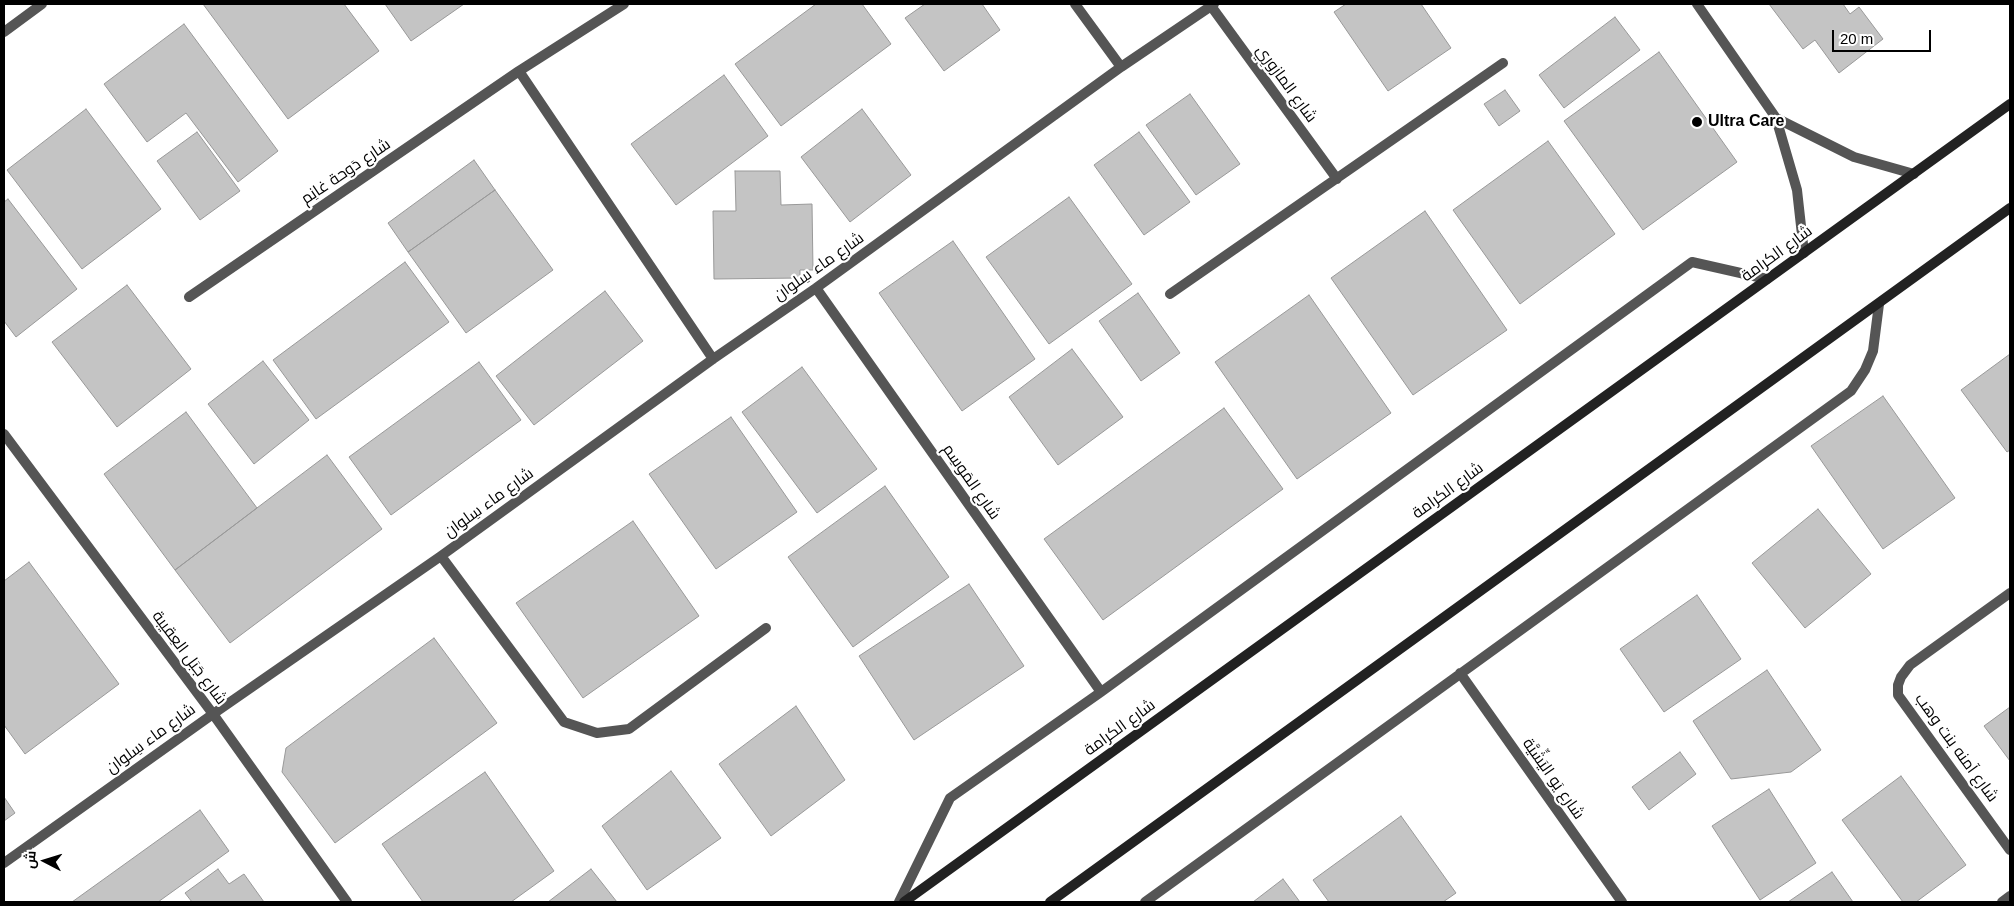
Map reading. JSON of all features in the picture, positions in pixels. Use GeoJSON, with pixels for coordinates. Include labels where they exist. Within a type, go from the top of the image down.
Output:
{"type":"FeatureCollection","features":[{"type":"Feature","properties":{"kind":"main road","name":"شارع الكرامة"},"geometry":{"type":"LineString","coordinates":[[904,902],[2010,104]]}},
{"type":"Feature","properties":{"kind":"main road"},"geometry":{"type":"LineString","coordinates":[[1050,902],[2010,208]]}},
{"type":"Feature","properties":{"kind":"street"},"geometry":{"type":"LineString","coordinates":[[4,32],[42,4]]}},
{"type":"Feature","properties":{"kind":"street","name":"شارع دَوحة غانِم"},"geometry":{"type":"LineString","coordinates":[[189,297],[520,71],[624,4]]}},
{"type":"Feature","properties":{"kind":"street"},"geometry":{"type":"LineString","coordinates":[[1075,4],[1121,67]]}},
{"type":"Feature","properties":{"kind":"street"},"geometry":{"type":"LineString","coordinates":[[1697,4],[1776,118],[1796,190],[1804,253]]}},
{"type":"Feature","properties":{"kind":"street","name":"شارع ماء سِلوان"},"geometry":{"type":"LineString","coordinates":[[4,863],[213,714],[441,556],[1121,67],[1213,5]]}},
{"type":"Feature","properties":{"kind":"street","name":"شارع المازورِي"},"geometry":{"type":"LineString","coordinates":[[1213,5],[1337,178]]}},
{"type":"Feature","properties":{"kind":"street"},"geometry":{"type":"LineString","coordinates":[[1170,294],[1503,64]]}},
{"type":"Feature","properties":{"kind":"street"},"geometry":{"type":"LineString","coordinates":[[520,71],[713,359]]}},
{"type":"Feature","properties":{"kind":"street"},"geometry":{"type":"LineString","coordinates":[[1776,118],[1854,157],[1914,174]]}},
{"type":"Feature","properties":{"kind":"street"},"geometry":{"type":"LineString","coordinates":[[900,902],[950,798],[1101,692],[1692,262],[1767,279]]}},
{"type":"Feature","properties":{"kind":"street","name":"شارع المَوسِم"},"geometry":{"type":"LineString","coordinates":[[816,288],[1101,692]]}},
{"type":"Feature","properties":{"kind":"street"},"geometry":{"type":"LineString","coordinates":[[1145,902],[1851,391],[1865,370],[1873,351],[1878,304]]}},
{"type":"Feature","properties":{"kind":"street","name":"شارع جَبَل العِقيبة"},"geometry":{"type":"LineString","coordinates":[[4,434],[213,714],[347,902]]}},
{"type":"Feature","properties":{"kind":"street","name":"شارع ماء سِلوان"},"geometry":{"type":"LineString","coordinates":[[441,556],[564,722],[597,734],[629,729],[766,628]]}},
{"type":"Feature","properties":{"kind":"street","name":"شارع آمنه بنت وهب"},"geometry":{"type":"LineString","coordinates":[[2010,593],[1910,665],[1901,677],[1898,694],[2010,850]]}},
{"type":"Feature","properties":{"kind":"street","name":"شارع يَو اليَشِّيَّة"},"geometry":{"type":"LineString","coordinates":[[1460,673],[1622,902]]}},
{"type":"Feature","properties":{"kind":"street"},"geometry":{"type":"LineString","coordinates":[[2002,902],[2010,896]]}},
{"type":"Feature","properties":{"kind":"building"},"geometry":{"type":"Polygon","coordinates":[[[203,4],[344,4],[379,51],[288,119],[203,4]]]}},
{"type":"Feature","properties":{"kind":"building"},"geometry":{"type":"Polygon","coordinates":[[[385,4],[464,4],[411,41],[385,4]]]}},
{"type":"Feature","properties":{"kind":"building"},"geometry":{"type":"Polygon","coordinates":[[[816,4],[862,4],[891,44],[781,126],[735,64],[816,4]]]}},
{"type":"Feature","properties":{"kind":"building"},"geometry":{"type":"Polygon","coordinates":[[[925,4],[982,4],[1000,30],[944,71],[905,18],[925,4]]]}},
{"type":"Feature","properties":{"kind":"building"},"geometry":{"type":"Polygon","coordinates":[[[1346,4],[1421,4],[1451,48],[1388,91],[1334,12],[1346,4]]]}},
{"type":"Feature","properties":{"kind":"building"},"geometry":{"type":"Polygon","coordinates":[[[1769,4],[1843,4],[1850,14],[1859,7],[1883,39],[1839,73],[1815,40],[1803,49],[1769,4]]]}},
{"type":"Feature","properties":{"kind":"building"},"geometry":{"type":"Polygon","coordinates":[[[1615,17],[1640,50],[1564,108],[1539,75],[1615,17]]]}},
{"type":"Feature","properties":{"kind":"building"},"geometry":{"type":"Polygon","coordinates":[[[184,24],[278,151],[238,182],[186,113],[147,142],[104,84],[184,24]]]}},
{"type":"Feature","properties":{"kind":"building"},"geometry":{"type":"Polygon","coordinates":[[[1659,52],[1737,162],[1643,230],[1564,121],[1659,52]]]}},
{"type":"Feature","properties":{"kind":"building"},"geometry":{"type":"Polygon","coordinates":[[[724,75],[768,136],[676,205],[631,144],[724,75]]]}},
{"type":"Feature","properties":{"kind":"building"},"geometry":{"type":"Polygon","coordinates":[[[1505,90],[1520,111],[1499,126],[1484,104],[1505,90]]]}},
{"type":"Feature","properties":{"kind":"building"},"geometry":{"type":"Polygon","coordinates":[[[1190,94],[1240,164],[1196,195],[1146,125],[1190,94]]]}},
{"type":"Feature","properties":{"kind":"building"},"geometry":{"type":"Polygon","coordinates":[[[86,109],[161,209],[82,269],[7,170],[86,109]]]}},
{"type":"Feature","properties":{"kind":"building"},"geometry":{"type":"Polygon","coordinates":[[[862,109],[911,175],[850,222],[801,157],[862,109]]]}},
{"type":"Feature","properties":{"kind":"building"},"geometry":{"type":"Polygon","coordinates":[[[197,132],[240,191],[200,220],[157,161],[197,132]]]}},
{"type":"Feature","properties":{"kind":"building"},"geometry":{"type":"Polygon","coordinates":[[[1139,132],[1190,202],[1144,235],[1094,165],[1139,132]]]}},
{"type":"Feature","properties":{"kind":"building"},"geometry":{"type":"Polygon","coordinates":[[[1548,141],[1615,234],[1520,304],[1453,210],[1548,141]]]}},
{"type":"Feature","properties":{"kind":"building"},"geometry":{"type":"Polygon","coordinates":[[[474,160],[495,190],[408,252],[388,223],[474,160]]]}},
{"type":"Feature","properties":{"kind":"building"},"geometry":{"type":"Polygon","coordinates":[[[735,171],[780,171],[781,205],[812,204],[813,270],[800,270],[800,278],[714,279],[713,211],[736,211],[735,171]]]}},
{"type":"Feature","properties":{"kind":"building"},"geometry":{"type":"Polygon","coordinates":[[[495,190],[553,270],[466,333],[408,252],[495,190]]]}},
{"type":"Feature","properties":{"kind":"building"},"geometry":{"type":"Polygon","coordinates":[[[1069,197],[1132,284],[1049,344],[986,257],[1069,197]]]}},
{"type":"Feature","properties":{"kind":"building"},"geometry":{"type":"Polygon","coordinates":[[[8,199],[77,289],[16,337],[4,321],[4,202],[8,199]]]}},
{"type":"Feature","properties":{"kind":"building"},"geometry":{"type":"Polygon","coordinates":[[[1425,211],[1507,330],[1413,395],[1331,278],[1425,211]]]}},
{"type":"Feature","properties":{"kind":"building"},"geometry":{"type":"Polygon","coordinates":[[[953,241],[1035,359],[962,411],[879,293],[953,241]]]}},
{"type":"Feature","properties":{"kind":"building"},"geometry":{"type":"Polygon","coordinates":[[[405,262],[449,322],[316,419],[273,360],[405,262]]]}},
{"type":"Feature","properties":{"kind":"building"},"geometry":{"type":"Polygon","coordinates":[[[127,285],[191,369],[117,427],[52,342],[127,285]]]}},
{"type":"Feature","properties":{"kind":"building"},"geometry":{"type":"Polygon","coordinates":[[[605,291],[643,341],[534,425],[496,376],[605,291]]]}},
{"type":"Feature","properties":{"kind":"building"},"geometry":{"type":"Polygon","coordinates":[[[1138,293],[1180,353],[1141,381],[1099,321],[1138,293]]]}},
{"type":"Feature","properties":{"kind":"building"},"geometry":{"type":"Polygon","coordinates":[[[1309,295],[1391,413],[1297,479],[1215,362],[1309,295]]]}},
{"type":"Feature","properties":{"kind":"building"},"geometry":{"type":"Polygon","coordinates":[[[1072,349],[1123,417],[1058,465],[1009,397],[1072,349]]]}},
{"type":"Feature","properties":{"kind":"building"},"geometry":{"type":"Polygon","coordinates":[[[2010,354],[2010,450],[2007,452],[1961,390],[2010,354]]]}},
{"type":"Feature","properties":{"kind":"building"},"geometry":{"type":"Polygon","coordinates":[[[263,361],[309,420],[254,464],[208,404],[263,361]]]}},
{"type":"Feature","properties":{"kind":"building"},"geometry":{"type":"Polygon","coordinates":[[[479,362],[521,420],[391,515],[349,457],[479,362]]]}},
{"type":"Feature","properties":{"kind":"building"},"geometry":{"type":"Polygon","coordinates":[[[802,367],[877,469],[817,513],[742,412],[802,367]]]}},
{"type":"Feature","properties":{"kind":"building"},"geometry":{"type":"Polygon","coordinates":[[[1883,396],[1955,498],[1883,549],[1811,446],[1883,396]]]}},
{"type":"Feature","properties":{"kind":"building"},"geometry":{"type":"Polygon","coordinates":[[[1224,408],[1283,489],[1103,620],[1044,539],[1224,408]]]}},
{"type":"Feature","properties":{"kind":"building"},"geometry":{"type":"Polygon","coordinates":[[[186,412],[257,508],[175,570],[104,474],[186,412]]]}},
{"type":"Feature","properties":{"kind":"building"},"geometry":{"type":"Polygon","coordinates":[[[731,417],[797,512],[716,569],[649,474],[731,417]]]}},
{"type":"Feature","properties":{"kind":"building"},"geometry":{"type":"Polygon","coordinates":[[[327,455],[382,529],[230,643],[175,570],[327,455]]]}},
{"type":"Feature","properties":{"kind":"building"},"geometry":{"type":"Polygon","coordinates":[[[885,486],[949,577],[853,647],[788,557],[885,486]]]}},
{"type":"Feature","properties":{"kind":"building"},"geometry":{"type":"Polygon","coordinates":[[[1818,509],[1871,574],[1805,628],[1752,563],[1818,509]]]}},
{"type":"Feature","properties":{"kind":"building"},"geometry":{"type":"Polygon","coordinates":[[[633,521],[699,616],[583,698],[516,603],[633,521]]]}},
{"type":"Feature","properties":{"kind":"building"},"geometry":{"type":"Polygon","coordinates":[[[29,562],[119,684],[25,754],[4,725],[4,581],[29,562]]]}},
{"type":"Feature","properties":{"kind":"building"},"geometry":{"type":"Polygon","coordinates":[[[969,584],[1024,666],[914,740],[859,656],[969,584]]]}},
{"type":"Feature","properties":{"kind":"building"},"geometry":{"type":"Polygon","coordinates":[[[1697,595],[1741,659],[1664,712],[1620,649],[1697,595]]]}},
{"type":"Feature","properties":{"kind":"building"},"geometry":{"type":"Polygon","coordinates":[[[434,638],[497,723],[335,843],[282,772],[286,748],[434,638]]]}},
{"type":"Feature","properties":{"kind":"building"},"geometry":{"type":"Polygon","coordinates":[[[1767,670],[1821,750],[1791,772],[1731,779],[1693,721],[1767,670]]]}},
{"type":"Feature","properties":{"kind":"building"},"geometry":{"type":"Polygon","coordinates":[[[796,706],[845,780],[771,836],[719,764],[796,706]]]}},
{"type":"Feature","properties":{"kind":"building"},"geometry":{"type":"Polygon","coordinates":[[[2010,707],[2010,761],[1984,726],[2010,707]]]}},
{"type":"Feature","properties":{"kind":"building"},"geometry":{"type":"Polygon","coordinates":[[[1680,752],[1696,774],[1649,810],[1632,787],[1680,752]]]}},
{"type":"Feature","properties":{"kind":"building"},"geometry":{"type":"Polygon","coordinates":[[[671,771],[721,838],[647,890],[602,826],[671,771]]]}},
{"type":"Feature","properties":{"kind":"building"},"geometry":{"type":"Polygon","coordinates":[[[485,772],[554,871],[511,902],[423,902],[382,844],[485,772]]]}},
{"type":"Feature","properties":{"kind":"building"},"geometry":{"type":"Polygon","coordinates":[[[1901,776],[1966,865],[1916,902],[1903,902],[1842,820],[1901,776]]]}},
{"type":"Feature","properties":{"kind":"building"},"geometry":{"type":"Polygon","coordinates":[[[1769,789],[1816,863],[1760,900],[1712,826],[1769,789]]]}},
{"type":"Feature","properties":{"kind":"building"},"geometry":{"type":"Polygon","coordinates":[[[4,797],[15,813],[4,821],[4,797]]]}},
{"type":"Feature","properties":{"kind":"building"},"geometry":{"type":"Polygon","coordinates":[[[200,810],[229,851],[158,902],[72,902],[200,810]]]}},
{"type":"Feature","properties":{"kind":"building"},"geometry":{"type":"Polygon","coordinates":[[[1401,816],[1456,893],[1443,902],[1329,902],[1313,880],[1401,816]]]}},
{"type":"Feature","properties":{"kind":"building"},"geometry":{"type":"Polygon","coordinates":[[[218,869],[229,884],[244,874],[264,902],[192,902],[185,893],[218,869]]]}},
{"type":"Feature","properties":{"kind":"building"},"geometry":{"type":"Polygon","coordinates":[[[591,869],[617,902],[548,902],[591,869]]]}},
{"type":"Feature","properties":{"kind":"building"},"geometry":{"type":"Polygon","coordinates":[[[1832,872],[1853,902],[1788,902],[1832,872]]]}},
{"type":"Feature","properties":{"kind":"building"},"geometry":{"type":"Polygon","coordinates":[[[1283,879],[1300,902],[1253,902],[1283,879]]]}},
{"type":"Feature","properties":{"kind":"place","name":"Ultra Care"},"geometry":{"type":"Point","coordinates":[1697,122]}}]}
